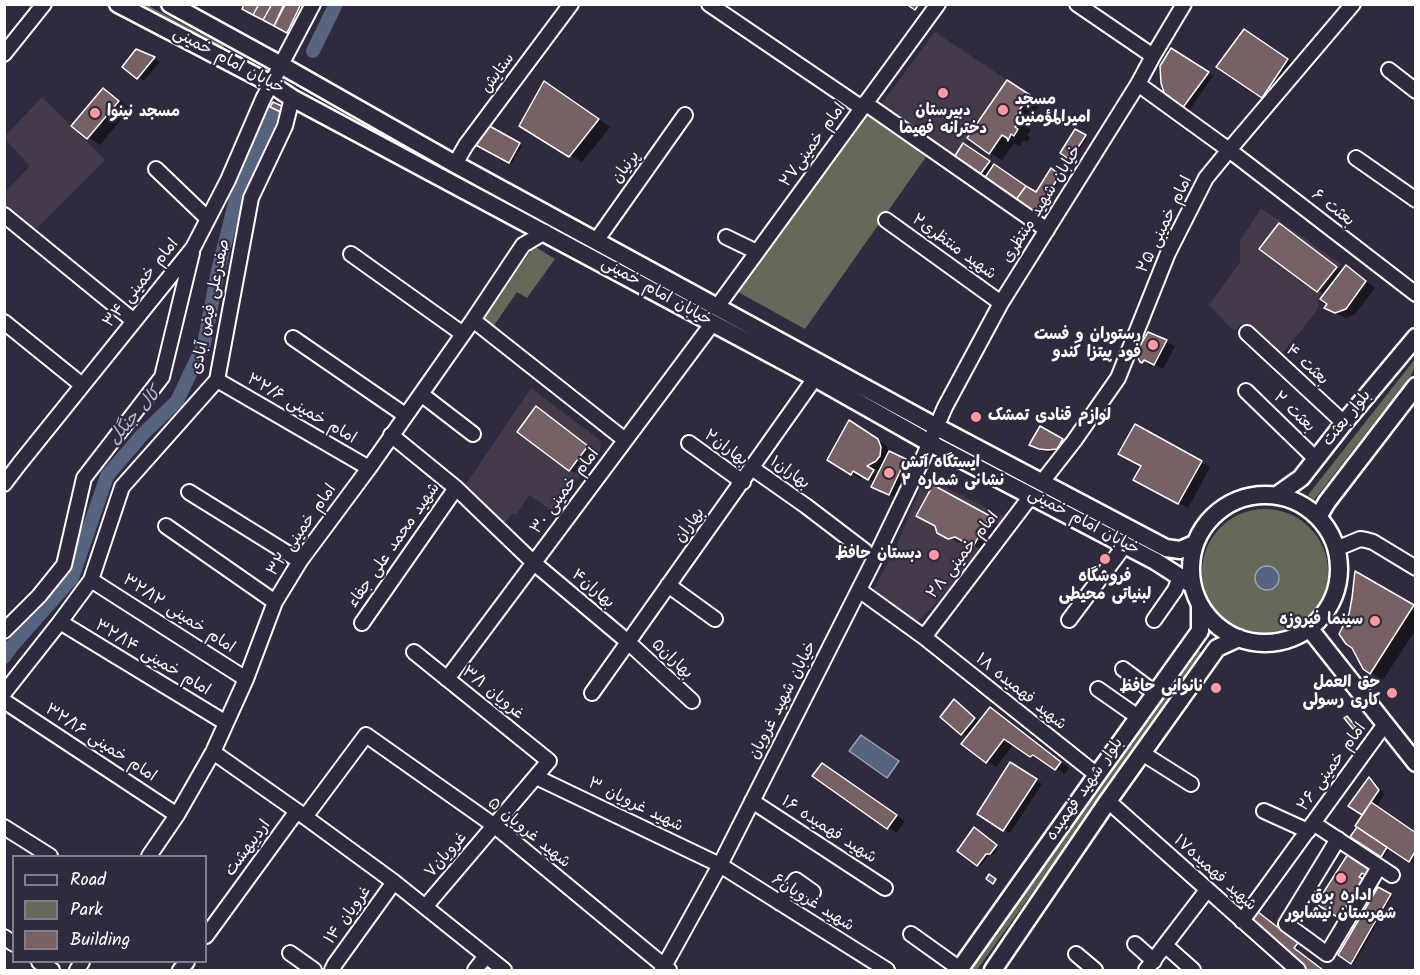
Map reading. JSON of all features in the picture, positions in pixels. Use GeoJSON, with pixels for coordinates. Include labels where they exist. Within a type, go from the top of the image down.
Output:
{"type":"FeatureCollection","features":[{"type":"Feature","properties":{"kind":"main road","name":"خیابان امام خمینی"},"geometry":{"type":"LineString","coordinates":[[118,4],[523,220],[815,378],[928,442],[1155,561],[1186,581]]}},
{"type":"Feature","properties":{"kind":"main road","name":"خیابان امام خمینی"},"geometry":{"type":"LineString","coordinates":[[170,4],[455,164],[936,426],[1166,548],[1180,550],[1194,544]]}},
{"type":"Feature","properties":{"kind":"main road","name":"بلوار بعثت"},"geometry":{"type":"LineString","coordinates":[[1277,495],[1301,478],[1416,337]]}},
{"type":"Feature","properties":{"kind":"main road","name":"بلوار بعثت"},"geometry":{"type":"LineString","coordinates":[[1318,517],[1327,502],[1413,393]]}},
{"type":"Feature","properties":{"kind":"main road"},"geometry":{"type":"LineString","coordinates":[[1256,495],[1277,495],[1306,507],[1318,517],[1328,530],[1336,549],[1339,575],[1330,605],[1320,618],[1309,628],[1287,639],[1263,643],[1239,638],[1223,631],[1210,619],[1186,581],[1194,544],[1204,525],[1218,510],[1236,500],[1256,495]]}},
{"type":"Feature","properties":{"kind":"main road","name":"بلوار شهید فهمیده"},"geometry":{"type":"LineString","coordinates":[[960,970],[1200,632],[1200,606]]}},
{"type":"Feature","properties":{"kind":"main road"},"geometry":{"type":"LineString","coordinates":[[1309,628],[1416,763]]}},
{"type":"Feature","properties":{"kind":"main road","name":"بلوار شهید فهمیده"},"geometry":{"type":"LineString","coordinates":[[993,970],[1108,801],[1217,648],[1239,638]]}},
{"type":"Feature","properties":{"kind":"street"},"geometry":{"type":"LineString","coordinates":[[4,54],[44,4]]}},
{"type":"Feature","properties":{"kind":"street","name":"امام خمینی ۳۴"},"geometry":{"type":"LineString","coordinates":[[4,484],[193,248],[228,180],[263,99],[313,4]]}},
{"type":"Feature","properties":{"kind":"street","name":"ستایش"},"geometry":{"type":"LineString","coordinates":[[455,164],[466,145],[571,4]]}},
{"type":"Feature","properties":{"kind":"street"},"geometry":{"type":"LineString","coordinates":[[709,4],[1047,230]]}},
{"type":"Feature","properties":{"kind":"street","name":"امام خمینی۲۷"},"geometry":{"type":"LineString","coordinates":[[717,307],[938,4]]}},
{"type":"Feature","properties":{"kind":"street"},"geometry":{"type":"LineString","coordinates":[[1077,4],[1153,56]]}},
{"type":"Feature","properties":{"kind":"street","name":"خیابان شهید منتظری"},"geometry":{"type":"LineString","coordinates":[[928,442],[1001,303],[1138,84],[1184,4]]}},
{"type":"Feature","properties":{"kind":"street","name":"امام خمینی ۲۵"},"geometry":{"type":"LineString","coordinates":[[1042,482],[1118,378],[1167,253],[1206,178],[1353,4]]}},
{"type":"Feature","properties":{"kind":"street"},"geometry":{"type":"LineString","coordinates":[[1389,70],[1416,91]]}},
{"type":"Feature","properties":{"kind":"street","name":"بعثت ۶"},"geometry":{"type":"LineString","coordinates":[[1138,84],[1229,150],[1416,294]]}},
{"type":"Feature","properties":{"kind":"street","name":"صفدرعلی فیض آبادی"},"geometry":{"type":"LineString","coordinates":[[4,693],[91,580],[122,487],[216,380],[251,198],[285,126],[292,98]]}},
{"type":"Feature","properties":{"kind":"street","name":"پرنیان"},"geometry":{"type":"LineString","coordinates":[[596,241],[686,115]]}},
{"type":"Feature","properties":{"kind":"street"},"geometry":{"type":"LineString","coordinates":[[1356,158],[1416,200]]}},
{"type":"Feature","properties":{"kind":"street"},"geometry":{"type":"LineString","coordinates":[[156,169],[208,219]]}},
{"type":"Feature","properties":{"kind":"street"},"geometry":{"type":"LineString","coordinates":[[4,215],[134,321]]}},
{"type":"Feature","properties":{"kind":"street"},"geometry":{"type":"LineString","coordinates":[[523,220],[523,245]]}},
{"type":"Feature","properties":{"kind":"street","name":"شهید منتظری۲"},"geometry":{"type":"LineString","coordinates":[[886,220],[1001,303]]}},
{"type":"Feature","properties":{"kind":"street"},"geometry":{"type":"LineString","coordinates":[[523,245],[545,232]]}},
{"type":"Feature","properties":{"kind":"street"},"geometry":{"type":"LineString","coordinates":[[726,237],[757,252]]}},
{"type":"Feature","properties":{"kind":"street","name":"امام خمینی ۳۲"},"geometry":{"type":"LineString","coordinates":[[150,855],[177,814],[213,752],[246,678],[275,602],[300,561],[369,468],[523,245]]}},
{"type":"Feature","properties":{"kind":"street"},"geometry":{"type":"LineString","coordinates":[[4,631],[39,596],[64,565],[84,478],[162,378],[193,248]]}},
{"type":"Feature","properties":{"kind":"street"},"geometry":{"type":"LineString","coordinates":[[351,254],[463,334]]}},
{"type":"Feature","properties":{"kind":"street"},"geometry":{"type":"LineString","coordinates":[[473,320],[625,440]]}},
{"type":"Feature","properties":{"kind":"street"},"geometry":{"type":"LineString","coordinates":[[4,322],[82,385]]}},
{"type":"Feature","properties":{"kind":"street","name":"امام خمینی ۳۰"},"geometry":{"type":"LineString","coordinates":[[447,679],[712,324]]}},
{"type":"Feature","properties":{"kind":"street","name":"بعثت ۴"},"geometry":{"type":"LineString","coordinates":[[1247,333],[1344,423]]}},
{"type":"Feature","properties":{"kind":"street"},"geometry":{"type":"LineString","coordinates":[[293,338],[405,415]]}},
{"type":"Feature","properties":{"kind":"street","name":"بهاران"},"geometry":{"type":"LineString","coordinates":[[592,693],[815,378]]}},
{"type":"Feature","properties":{"kind":"street","name":"امام خمینی ۳۲/۶"},"geometry":{"type":"LineString","coordinates":[[216,380],[369,468]]}},
{"type":"Feature","properties":{"kind":"street","name":"بعثت ۲"},"geometry":{"type":"LineString","coordinates":[[1246,391],[1316,459]]}},
{"type":"Feature","properties":{"kind":"street"},"geometry":{"type":"LineString","coordinates":[[421,394],[473,434]]}},
{"type":"Feature","properties":{"kind":"street","name":"بهاران۴"},"geometry":{"type":"LineString","coordinates":[[391,435],[456,488],[534,563],[628,642]]}},
{"type":"Feature","properties":{"kind":"street","name":"خیابان شهید غرویان"},"geometry":{"type":"LineString","coordinates":[[665,969],[859,590],[928,442]]}},
{"type":"Feature","properties":{"kind":"street","name":"بهاران۲"},"geometry":{"type":"LineString","coordinates":[[689,443],[743,482]]}},
{"type":"Feature","properties":{"kind":"street","name":"بهاران۱"},"geometry":{"type":"LineString","coordinates":[[752,468],[865,551]]}},
{"type":"Feature","properties":{"kind":"street","name":"شهید محمد علی جفاء"},"geometry":{"type":"LineString","coordinates":[[362,623],[456,488]]}},
{"type":"Feature","properties":{"kind":"street"},"geometry":{"type":"LineString","coordinates":[[189,492],[300,561]]}},
{"type":"Feature","properties":{"kind":"street","name":"امام خمینی ۲۸"},"geometry":{"type":"LineString","coordinates":[[924,637],[1031,496]]}},
{"type":"Feature","properties":{"kind":"street"},"geometry":{"type":"LineString","coordinates":[[166,526],[275,602]]}},
{"type":"Feature","properties":{"kind":"street"},"geometry":{"type":"LineString","coordinates":[[1336,549],[1360,539],[1366,540],[1416,568]]}},
{"type":"Feature","properties":{"kind":"street"},"geometry":{"type":"LineString","coordinates":[[1069,620],[1125,546]]}},
{"type":"Feature","properties":{"kind":"street","name":"امام خمینی ۳۲/۱۲"},"geometry":{"type":"LineString","coordinates":[[91,580],[246,678]]}},
{"type":"Feature","properties":{"kind":"street"},"geometry":{"type":"LineString","coordinates":[[1154,620],[1175,590],[1186,581]]}},
{"type":"Feature","properties":{"kind":"street"},"geometry":{"type":"LineString","coordinates":[[668,585],[714,619]]}},
{"type":"Feature","properties":{"kind":"street","name":"شهید فهمیده ۱۸"},"geometry":{"type":"LineString","coordinates":[[859,590],[924,637],[1097,775]]}},
{"type":"Feature","properties":{"kind":"street","name":"امام خمینی ۳۲/۱۴"},"geometry":{"type":"LineString","coordinates":[[60,622],[226,723]]}},
{"type":"Feature","properties":{"kind":"street","name":"بهاران۵"},"geometry":{"type":"LineString","coordinates":[[628,642],[692,701]]}},
{"type":"Feature","properties":{"kind":"street","name":"غرویان ۳/۱"},"geometry":{"type":"LineString","coordinates":[[414,652],[549,761]]}},
{"type":"Feature","properties":{"kind":"street"},"geometry":{"type":"LineString","coordinates":[[1123,669],[1155,693]]}},
{"type":"Feature","properties":{"kind":"street"},"geometry":{"type":"LineString","coordinates":[[1098,689],[1138,717]]}},
{"type":"Feature","properties":{"kind":"street","name":"امام خمینی ۳۲/۱۶"},"geometry":{"type":"LineString","coordinates":[[4,701],[177,814]]}},
{"type":"Feature","properties":{"kind":"street","name":"امام خمینی ۲۶"},"geometry":{"type":"LineString","coordinates":[[1242,921],[1385,724]]}},
{"type":"Feature","properties":{"kind":"street","name":"اردیبهشت"},"geometry":{"type":"LineString","coordinates":[[207,935],[366,735]]}},
{"type":"Feature","properties":{"kind":"street","name":"شهید غرویان ۵"},"geometry":{"type":"LineString","coordinates":[[366,735],[495,826],[665,969]]}},
{"type":"Feature","properties":{"kind":"street"},"geometry":{"type":"LineString","coordinates":[[213,752],[394,882],[504,970]]}},
{"type":"Feature","properties":{"kind":"street"},"geometry":{"type":"LineString","coordinates":[[1142,753],[1191,784]]}},
{"type":"Feature","properties":{"kind":"street","name":"غرویان۷"},"geometry":{"type":"LineString","coordinates":[[425,907],[549,761]]}},
{"type":"Feature","properties":{"kind":"street","name":"شهید غرویان ۳"},"geometry":{"type":"LineString","coordinates":[[536,777],[720,865]]}},
{"type":"Feature","properties":{"kind":"street","name":"شهید فهمیده ۱۶"},"geometry":{"type":"LineString","coordinates":[[752,801],[885,888]]}},
{"type":"Feature","properties":{"kind":"street","name":"شهید فهمیده۱۷"},"geometry":{"type":"LineString","coordinates":[[1108,801],[1298,970]]}},
{"type":"Feature","properties":{"kind":"street"},"geometry":{"type":"LineString","coordinates":[[1264,811],[1338,839],[1392,875]]}},
{"type":"Feature","properties":{"kind":"street"},"geometry":{"type":"LineString","coordinates":[[4,827],[48,855]]}},
{"type":"Feature","properties":{"kind":"street"},"geometry":{"type":"LineString","coordinates":[[1338,839],[1286,924],[1327,954],[1379,867]]}},
{"type":"Feature","properties":{"kind":"street","name":"شهید غرویان۶"},"geometry":{"type":"LineString","coordinates":[[720,865],[887,970]]}},
{"type":"Feature","properties":{"kind":"street"},"geometry":{"type":"LineString","coordinates":[[780,903],[796,880],[813,892]]}},
{"type":"Feature","properties":{"kind":"street","name":"غرویان ۱۴"},"geometry":{"type":"LineString","coordinates":[[332,970],[394,882]]}},
{"type":"Feature","properties":{"kind":"street"},"geometry":{"type":"LineString","coordinates":[[1135,944],[1150,966],[1207,890]]}},
{"type":"Feature","properties":{"kind":"street"},"geometry":{"type":"LineString","coordinates":[[911,934],[960,970]]}},
{"type":"Feature","properties":{"kind":"street"},"geometry":{"type":"LineString","coordinates":[[1166,946],[1193,970]]}},
{"type":"Feature","properties":{"kind":"street"},"geometry":{"type":"LineString","coordinates":[[290,953],[314,970]]}},
{"type":"Feature","properties":{"kind":"street"},"geometry":{"type":"LineString","coordinates":[[1076,954],[1095,970]]}},
{"type":"Feature","properties":{"kind":"street"},"geometry":{"type":"LineString","coordinates":[[474,970],[486,956]]}},
{"type":"Feature","properties":{"kind":"shaded area","name":"دبیرستان دخترانه فهیما"},"geometry":{"type":"Polygon","coordinates":[[[935,32],[1007,80],[953,159],[879,107],[935,32]]]}},
{"type":"Feature","properties":{"kind":"shaded area"},"geometry":{"type":"Polygon","coordinates":[[[42,97],[105,160],[32,233],[5,208],[5,192],[30,166],[5,139],[5,136],[42,97]]]}},
{"type":"Feature","properties":{"kind":"shaded area"},"geometry":{"type":"Polygon","coordinates":[[[1261,208],[1341,264],[1319,296],[1318,309],[1279,358],[1241,324],[1234,331],[1209,305],[1240,262],[1240,241],[1261,208]]]}},
{"type":"Feature","properties":{"kind":"shaded area"},"geometry":{"type":"Polygon","coordinates":[[[531,388],[601,441],[600,451],[552,511],[529,495],[516,515],[513,513],[505,523],[466,484],[531,388]]]}},
{"type":"Feature","properties":{"kind":"shaded area","name":"دبستان حافظ"},"geometry":{"type":"Polygon","coordinates":[[[925,477],[1005,517],[951,587],[914,626],[872,593],[895,549],[925,477]]]}},
{"type":"Feature","properties":{"kind":"green space"},"geometry":{"type":"Polygon","coordinates":[[[140,5],[147,5],[224,46],[223,49],[140,5]]]}},
{"type":"Feature","properties":{"kind":"green space"},"geometry":{"type":"Polygon","coordinates":[[[866,111],[926,157],[805,329],[738,292],[866,111]]]}},
{"type":"Feature","properties":{"kind":"green space"},"geometry":{"type":"Polygon","coordinates":[[[534,246],[555,259],[527,298],[517,292],[493,327],[484,319],[534,246]]]}},
{"type":"Feature","properties":{"kind":"green space"},"geometry":{"type":"Polygon","coordinates":[[[1415,359],[1415,367],[1411,375],[1314,500],[1308,495],[1415,359]]]}},
{"type":"Feature","properties":{"kind":"green space"},"geometry":{"type":"Polygon","coordinates":[[[1265,509],[1289,514],[1310,527],[1323,548],[1328,572],[1323,596],[1310,617],[1289,630],[1265,635],[1241,630],[1220,617],[1207,596],[1202,572],[1207,548],[1220,527],[1241,514],[1265,509]]]}},
{"type":"Feature","properties":{"kind":"green space"},"geometry":{"type":"Polygon","coordinates":[[[1197,649],[1203,654],[977,970],[970,970],[1197,649]]]}},
{"type":"Feature","properties":{"kind":"water"},"geometry":{"type":"Polygon","coordinates":[[[1267,566],[1276,569],[1279,578],[1276,587],[1267,590],[1258,587],[1255,578],[1258,569],[1267,566]]]}},
{"type":"Feature","properties":{"kind":"water"},"geometry":{"type":"Polygon","coordinates":[[[861,735],[899,761],[887,778],[849,751],[861,735]]]}},
{"type":"Feature","properties":{"kind":"building"},"geometry":{"type":"Polygon","coordinates":[[[244,4],[259,4],[253,15],[242,9],[244,4]]]}},
{"type":"Feature","properties":{"kind":"building"},"geometry":{"type":"Polygon","coordinates":[[[259,4],[272,4],[263,20],[253,15],[259,4]]]}},
{"type":"Feature","properties":{"kind":"building"},"geometry":{"type":"Polygon","coordinates":[[[272,4],[285,5],[274,26],[263,20],[272,4]]]}},
{"type":"Feature","properties":{"kind":"building"},"geometry":{"type":"Polygon","coordinates":[[[284,4],[301,4],[287,33],[274,26],[284,4]]]}},
{"type":"Feature","properties":{"kind":"building"},"geometry":{"type":"Polygon","coordinates":[[[906,4],[919,4],[915,10],[906,4]]]}},
{"type":"Feature","properties":{"kind":"building"},"geometry":{"type":"Polygon","coordinates":[[[1244,29],[1288,59],[1262,98],[1216,67],[1244,29]]]}},
{"type":"Feature","properties":{"kind":"building"},"geometry":{"type":"Polygon","coordinates":[[[1171,48],[1209,72],[1181,110],[1166,99],[1161,83],[1160,66],[1171,48]]]}},
{"type":"Feature","properties":{"kind":"building"},"geometry":{"type":"Polygon","coordinates":[[[136,49],[155,57],[137,79],[122,67],[136,49]]]}},
{"type":"Feature","properties":{"kind":"building","name":"مسجد امیرالمؤمنین"},"geometry":{"type":"Polygon","coordinates":[[[1007,80],[1030,95],[1014,118],[1021,121],[1015,127],[1018,129],[1014,136],[1011,134],[1008,141],[1002,135],[989,154],[967,138],[1007,80]]]}},
{"type":"Feature","properties":{"kind":"building"},"geometry":{"type":"Polygon","coordinates":[[[544,81],[599,119],[569,157],[519,126],[544,81]]]}},
{"type":"Feature","properties":{"kind":"building","name":"مسجد نینوا"},"geometry":{"type":"Polygon","coordinates":[[[103,88],[119,101],[87,139],[71,126],[103,88]]]}},
{"type":"Feature","properties":{"kind":"building"},"geometry":{"type":"Polygon","coordinates":[[[273,102],[284,107],[281,112],[270,107],[273,102]]]}},
{"type":"Feature","properties":{"kind":"building"},"geometry":{"type":"Polygon","coordinates":[[[486,124],[520,143],[509,163],[472,143],[486,124]]]}},
{"type":"Feature","properties":{"kind":"building"},"geometry":{"type":"Polygon","coordinates":[[[1075,129],[1086,135],[1070,160],[1060,153],[1075,129]]]}},
{"type":"Feature","properties":{"kind":"building"},"geometry":{"type":"Polygon","coordinates":[[[963,143],[990,161],[979,176],[953,159],[963,143]]]}},
{"type":"Feature","properties":{"kind":"building"},"geometry":{"type":"Polygon","coordinates":[[[994,164],[1026,186],[1015,201],[984,179],[994,164]]]}},
{"type":"Feature","properties":{"kind":"building"},"geometry":{"type":"Polygon","coordinates":[[[1051,168],[1060,175],[1035,215],[1015,201],[1026,186],[1036,192],[1051,168]]]}},
{"type":"Feature","properties":{"kind":"building"},"geometry":{"type":"Polygon","coordinates":[[[1279,223],[1337,267],[1317,292],[1259,249],[1279,223]]]}},
{"type":"Feature","properties":{"kind":"building"},"geometry":{"type":"Polygon","coordinates":[[[1346,265],[1366,281],[1346,309],[1335,313],[1324,308],[1327,304],[1320,299],[1346,265]]]}},
{"type":"Feature","properties":{"kind":"building","name":"رستوران و فست فود پیتزا کندو"},"geometry":{"type":"Polygon","coordinates":[[[1148,332],[1167,340],[1154,365],[1144,360],[1140,362],[1137,356],[1138,349],[1148,332]]]}},
{"type":"Feature","properties":{"kind":"building"},"geometry":{"type":"Polygon","coordinates":[[[536,406],[588,446],[569,471],[517,432],[536,406]]]}},
{"type":"Feature","properties":{"kind":"building"},"geometry":{"type":"Polygon","coordinates":[[[849,420],[878,439],[881,447],[880,456],[867,466],[874,470],[868,480],[853,471],[851,475],[827,460],[849,420]]]}},
{"type":"Feature","properties":{"kind":"building"},"geometry":{"type":"Polygon","coordinates":[[[1135,424],[1202,461],[1178,504],[1133,480],[1141,466],[1118,454],[1135,424]]]}},
{"type":"Feature","properties":{"kind":"building"},"geometry":{"type":"Polygon","coordinates":[[[1040,426],[1063,439],[1057,449],[1039,449],[1029,445],[1040,426]]]}},
{"type":"Feature","properties":{"kind":"building","name":"ایستگاه آتش نشانی شماره ۲"},"geometry":{"type":"Polygon","coordinates":[[[889,451],[906,459],[889,495],[871,487],[889,451]]]}},
{"type":"Feature","properties":{"kind":"building"},"geometry":{"type":"Polygon","coordinates":[[[933,485],[990,516],[973,547],[955,537],[948,539],[937,533],[935,526],[916,516],[933,485]]]}},
{"type":"Feature","properties":{"kind":"building","name":"سینما فیروزه"},"geometry":{"type":"Polygon","coordinates":[[[1355,571],[1414,605],[1370,674],[1363,669],[1352,648],[1339,634],[1349,614],[1355,571]]]}},
{"type":"Feature","properties":{"kind":"building"},"geometry":{"type":"Polygon","coordinates":[[[954,699],[975,718],[961,735],[940,717],[954,699]]]}},
{"type":"Feature","properties":{"kind":"building"},"geometry":{"type":"Polygon","coordinates":[[[990,707],[1061,762],[1055,770],[1033,755],[1030,757],[1004,739],[986,763],[961,744],[990,707]]]}},
{"type":"Feature","properties":{"kind":"building"},"geometry":{"type":"Polygon","coordinates":[[[1347,716],[1356,727],[1353,729],[1344,718],[1347,716]]]}},
{"type":"Feature","properties":{"kind":"building"},"geometry":{"type":"Polygon","coordinates":[[[1010,762],[1037,779],[1003,831],[977,814],[1010,762]]]}},
{"type":"Feature","properties":{"kind":"building"},"geometry":{"type":"Polygon","coordinates":[[[822,763],[897,815],[887,829],[812,776],[822,763]]]}},
{"type":"Feature","properties":{"kind":"building"},"geometry":{"type":"Polygon","coordinates":[[[1369,777],[1379,790],[1362,815],[1348,806],[1369,777]]]}},
{"type":"Feature","properties":{"kind":"building"},"geometry":{"type":"Polygon","coordinates":[[[1371,802],[1416,833],[1416,850],[1409,862],[1355,826],[1371,802]]]}},
{"type":"Feature","properties":{"kind":"building"},"geometry":{"type":"Polygon","coordinates":[[[974,827],[997,845],[977,866],[957,851],[974,827]]]}},
{"type":"Feature","properties":{"kind":"building"},"geometry":{"type":"Polygon","coordinates":[[[1357,827],[1387,847],[1381,857],[1350,837],[1357,827]]]}},
{"type":"Feature","properties":{"kind":"building"},"geometry":{"type":"Polygon","coordinates":[[[1348,854],[1370,868],[1365,875],[1362,873],[1359,877],[1364,879],[1339,918],[1316,904],[1348,854]]]}},
{"type":"Feature","properties":{"kind":"building"},"geometry":{"type":"Polygon","coordinates":[[[989,874],[996,879],[993,884],[986,879],[989,874]]]}},
{"type":"Feature","properties":{"kind":"building"},"geometry":{"type":"Polygon","coordinates":[[[1378,887],[1391,894],[1351,964],[1338,955],[1378,887]]]}},
{"type":"Feature","properties":{"kind":"building"},"geometry":{"type":"Polygon","coordinates":[[[1258,912],[1298,943],[1294,948],[1323,970],[1307,970],[1254,926],[1253,918],[1258,912]]]}},
{"type":"Feature","properties":{"kind":"waterway","name":"کال جنگل"},"geometry":{"type":"LineString","coordinates":[[313,51],[336,4]]}},
{"type":"Feature","properties":{"kind":"waterway","name":"کال جنگل"},"geometry":{"type":"LineString","coordinates":[[4,657],[72,578],[107,476],[142,435],[177,401],[204,344],[218,271],[237,195],[274,110]]}},
{"type":"Feature","properties":{"kind":"place","name":"دبیرستان دخترانه فهیما"},"geometry":{"type":"Point","coordinates":[943,93]}},
{"type":"Feature","properties":{"kind":"place","name":"مسجد امیرالمؤمنین"},"geometry":{"type":"Point","coordinates":[1003,110]}},
{"type":"Feature","properties":{"kind":"place","name":"مسجد نینوا"},"geometry":{"type":"Point","coordinates":[95,113]}},
{"type":"Feature","properties":{"kind":"place","name":"رستوران و فست فود پیتزا کندو"},"geometry":{"type":"Point","coordinates":[1153,345]}},
{"type":"Feature","properties":{"kind":"place","name":"لوازم قنادی تمشک"},"geometry":{"type":"Point","coordinates":[976,417]}},
{"type":"Feature","properties":{"kind":"place","name":"ایستگاه آتش نشانی شماره ۲"},"geometry":{"type":"Point","coordinates":[889,473]}},
{"type":"Feature","properties":{"kind":"place","name":"دبستان حافظ"},"geometry":{"type":"Point","coordinates":[934,555]}},
{"type":"Feature","properties":{"kind":"place","name":"فروشگاه لبنیاتی محیطی"},"geometry":{"type":"Point","coordinates":[1105,559]}},
{"type":"Feature","properties":{"kind":"place","name":"سینما فیروزه"},"geometry":{"type":"Point","coordinates":[1375,621]}},
{"type":"Feature","properties":{"kind":"place","name":"نانوایی حافظ"},"geometry":{"type":"Point","coordinates":[1216,688]}},
{"type":"Feature","properties":{"kind":"place","name":"حق العمل کاری رسولی"},"geometry":{"type":"Point","coordinates":[1392,693]}},
{"type":"Feature","properties":{"kind":"place","name":"اداره برق شهرستان نیشابور"},"geometry":{"type":"Point","coordinates":[1341,878]}}]}
